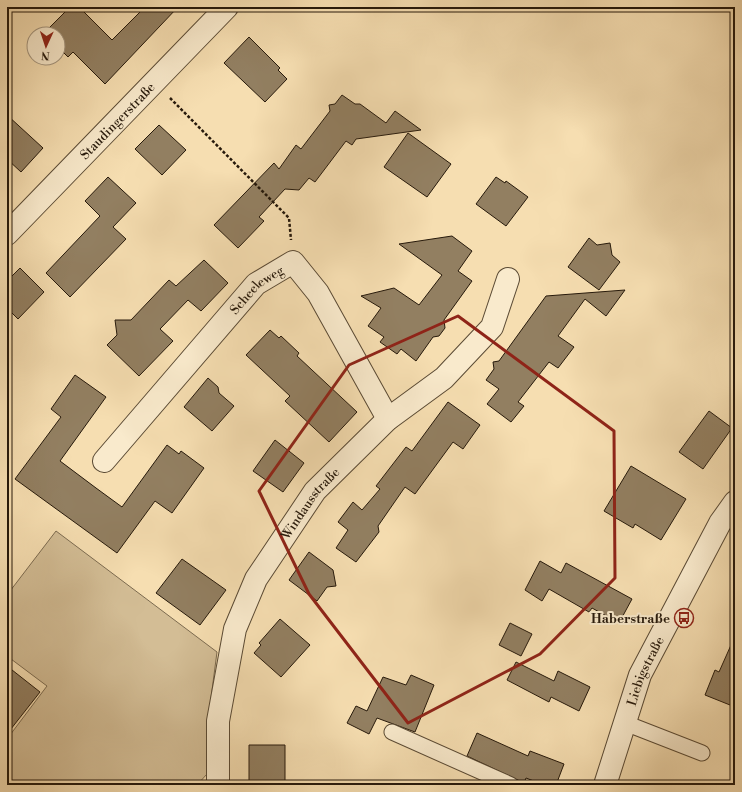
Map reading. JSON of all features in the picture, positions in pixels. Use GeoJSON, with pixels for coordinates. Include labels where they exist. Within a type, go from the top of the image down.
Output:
{"type":"FeatureCollection","features":[{"type":"Feature","properties":{"kind":"street","name":"Staudingerstraße"},"geometry":{"type":"LineString","coordinates":[[7,234],[227,7]]}},
{"type":"Feature","properties":{"kind":"street","name":"Scheeleweg"},"geometry":{"type":"LineString","coordinates":[[104,461],[256,284],[293,262],[318,293],[388,419]]}},
{"type":"Feature","properties":{"kind":"street","name":"Windausstraße"},"geometry":{"type":"LineString","coordinates":[[218,785],[218,721],[236,629],[256,579],[315,491],[388,419],[444,378],[492,327],[508,279]]}},
{"type":"Feature","properties":{"kind":"street","name":"Liebigstraße"},"geometry":{"type":"LineString","coordinates":[[605,785],[640,675],[728,526],[735,502]]}},
{"type":"Feature","properties":{"kind":"lane"},"geometry":{"type":"LineString","coordinates":[[625,723],[702,753]]}},
{"type":"Feature","properties":{"kind":"lane"},"geometry":{"type":"LineString","coordinates":[[392,732],[511,785]]}},
{"type":"Feature","properties":{"kind":"path"},"geometry":{"type":"LineString","coordinates":[[154,82],[289,218],[293,262]]}},
{"type":"Feature","properties":{"kind":"highlighted area"},"geometry":{"type":"Polygon","coordinates":[[[458,316],[614,431],[615,578],[540,654],[408,723],[309,594],[259,491],[349,365],[458,316]]]}},
{"type":"Feature","properties":{"kind":"shaded area"},"geometry":{"type":"Polygon","coordinates":[[[56,531],[217,652],[209,713],[207,774],[197,785],[7,785],[7,739],[47,686],[7,656],[7,595],[56,531]]]}},
{"type":"Feature","properties":{"kind":"building"},"geometry":{"type":"Polygon","coordinates":[[[70,7],[79,7],[112,40],[145,7],[178,7],[105,84],[73,52],[68,57],[66,55],[66,26],[51,26],[70,7]]]}},
{"type":"Feature","properties":{"kind":"building"},"geometry":{"type":"Polygon","coordinates":[[[249,37],[280,68],[278,70],[287,79],[265,102],[224,63],[249,37]]]}},
{"type":"Feature","properties":{"kind":"building"},"geometry":{"type":"Polygon","coordinates":[[[342,95],[355,104],[360,104],[386,123],[395,111],[421,130],[356,139],[352,145],[346,141],[315,182],[309,178],[299,190],[285,189],[259,217],[264,221],[238,248],[214,225],[274,163],[279,169],[296,145],[301,149],[330,111],[329,105],[335,104],[342,95]]]}},
{"type":"Feature","properties":{"kind":"building"},"geometry":{"type":"Polygon","coordinates":[[[7,115],[43,148],[21,172],[7,159],[7,115]]]}},
{"type":"Feature","properties":{"kind":"building"},"geometry":{"type":"Polygon","coordinates":[[[159,125],[186,150],[162,175],[135,149],[159,125]]]}},
{"type":"Feature","properties":{"kind":"building"},"geometry":{"type":"Polygon","coordinates":[[[408,133],[451,164],[427,197],[384,167],[408,133]]]}},
{"type":"Feature","properties":{"kind":"building"},"geometry":{"type":"Polygon","coordinates":[[[108,177],[136,203],[113,227],[126,239],[70,297],[46,273],[100,216],[85,201],[108,177]]]}},
{"type":"Feature","properties":{"kind":"building"},"geometry":{"type":"Polygon","coordinates":[[[496,177],[505,183],[506,181],[528,197],[506,226],[476,204],[496,177]]]}},
{"type":"Feature","properties":{"kind":"building"},"geometry":{"type":"Polygon","coordinates":[[[452,236],[472,251],[458,271],[472,281],[444,320],[445,328],[439,336],[433,337],[416,361],[401,349],[397,354],[380,342],[384,337],[368,326],[381,308],[361,296],[394,288],[419,305],[442,275],[399,244],[452,236]]]}},
{"type":"Feature","properties":{"kind":"building"},"geometry":{"type":"Polygon","coordinates":[[[589,238],[597,245],[610,243],[612,255],[620,262],[599,290],[568,267],[589,238]]]}},
{"type":"Feature","properties":{"kind":"building"},"geometry":{"type":"Polygon","coordinates":[[[204,260],[228,283],[201,311],[188,300],[160,329],[173,341],[139,376],[107,345],[117,335],[115,320],[131,320],[169,280],[176,286],[204,260]]]}},
{"type":"Feature","properties":{"kind":"building"},"geometry":{"type":"Polygon","coordinates":[[[20,268],[44,292],[18,319],[7,308],[7,281],[20,268]]]}},
{"type":"Feature","properties":{"kind":"building"},"geometry":{"type":"Polygon","coordinates":[[[625,290],[606,316],[585,299],[558,336],[574,347],[558,368],[549,362],[518,402],[524,406],[511,422],[487,404],[499,389],[486,380],[494,369],[493,362],[499,361],[546,296],[625,290]]]}},
{"type":"Feature","properties":{"kind":"building"},"geometry":{"type":"Polygon","coordinates":[[[270,330],[279,338],[281,336],[299,353],[297,356],[357,412],[329,442],[285,401],[290,396],[246,355],[270,330]]]}},
{"type":"Feature","properties":{"kind":"building"},"geometry":{"type":"Polygon","coordinates":[[[75,375],[106,397],[60,461],[122,507],[167,445],[179,454],[181,451],[204,468],[172,513],[155,501],[117,553],[15,479],[61,417],[51,409],[75,375]]]}},
{"type":"Feature","properties":{"kind":"building"},"geometry":{"type":"Polygon","coordinates":[[[208,378],[218,387],[219,393],[234,406],[212,431],[184,407],[208,378]]]}},
{"type":"Feature","properties":{"kind":"building"},"geometry":{"type":"Polygon","coordinates":[[[448,402],[480,425],[463,449],[453,442],[415,494],[405,487],[378,526],[379,532],[356,562],[336,548],[348,530],[338,522],[353,502],[362,510],[380,489],[376,486],[406,447],[412,451],[448,402]]]}},
{"type":"Feature","properties":{"kind":"building"},"geometry":{"type":"Polygon","coordinates":[[[709,411],[732,428],[703,469],[679,452],[709,411]]]}},
{"type":"Feature","properties":{"kind":"building"},"geometry":{"type":"Polygon","coordinates":[[[275,440],[304,463],[283,492],[253,471],[275,440]]]}},
{"type":"Feature","properties":{"kind":"building"},"geometry":{"type":"Polygon","coordinates":[[[631,466],[686,499],[661,540],[635,524],[633,528],[604,511],[631,466]]]}},
{"type":"Feature","properties":{"kind":"building"},"geometry":{"type":"Polygon","coordinates":[[[309,552],[333,570],[336,586],[327,587],[317,601],[289,580],[309,552]]]}},
{"type":"Feature","properties":{"kind":"building"},"geometry":{"type":"Polygon","coordinates":[[[182,559],[226,590],[200,625],[156,593],[182,559]]]}},
{"type":"Feature","properties":{"kind":"building"},"geometry":{"type":"Polygon","coordinates":[[[540,561],[561,573],[566,563],[632,599],[619,623],[592,608],[589,612],[549,589],[542,601],[525,590],[540,561]]]}},
{"type":"Feature","properties":{"kind":"building"},"geometry":{"type":"Polygon","coordinates":[[[280,619],[310,645],[281,677],[254,653],[261,645],[259,643],[280,619]]]}},
{"type":"Feature","properties":{"kind":"building"},"geometry":{"type":"Polygon","coordinates":[[[510,623],[532,634],[521,656],[499,645],[510,623]]]}},
{"type":"Feature","properties":{"kind":"building"},"geometry":{"type":"Polygon","coordinates":[[[735,636],[735,707],[705,695],[715,670],[719,672],[735,636]]]}},
{"type":"Feature","properties":{"kind":"building"},"geometry":{"type":"Polygon","coordinates":[[[516,662],[554,681],[558,671],[590,687],[579,711],[551,697],[549,702],[507,680],[516,662]]]}},
{"type":"Feature","properties":{"kind":"building"},"geometry":{"type":"Polygon","coordinates":[[[7,666],[40,692],[7,734],[7,666]]]}},
{"type":"Feature","properties":{"kind":"building"},"geometry":{"type":"Polygon","coordinates":[[[411,675],[434,685],[415,732],[377,718],[369,734],[347,723],[356,706],[367,711],[383,677],[406,685],[411,675]]]}},
{"type":"Feature","properties":{"kind":"building"},"geometry":{"type":"Polygon","coordinates":[[[477,733],[528,756],[530,751],[564,764],[556,785],[544,785],[526,778],[524,783],[467,756],[477,733]]]}},
{"type":"Feature","properties":{"kind":"building"},"geometry":{"type":"Polygon","coordinates":[[[249,745],[285,745],[285,785],[249,785],[249,745]]]}},
{"type":"Feature","properties":{"kind":"place","name":"Haberstraße"},"geometry":{"type":"Point","coordinates":[684,618]}}]}
